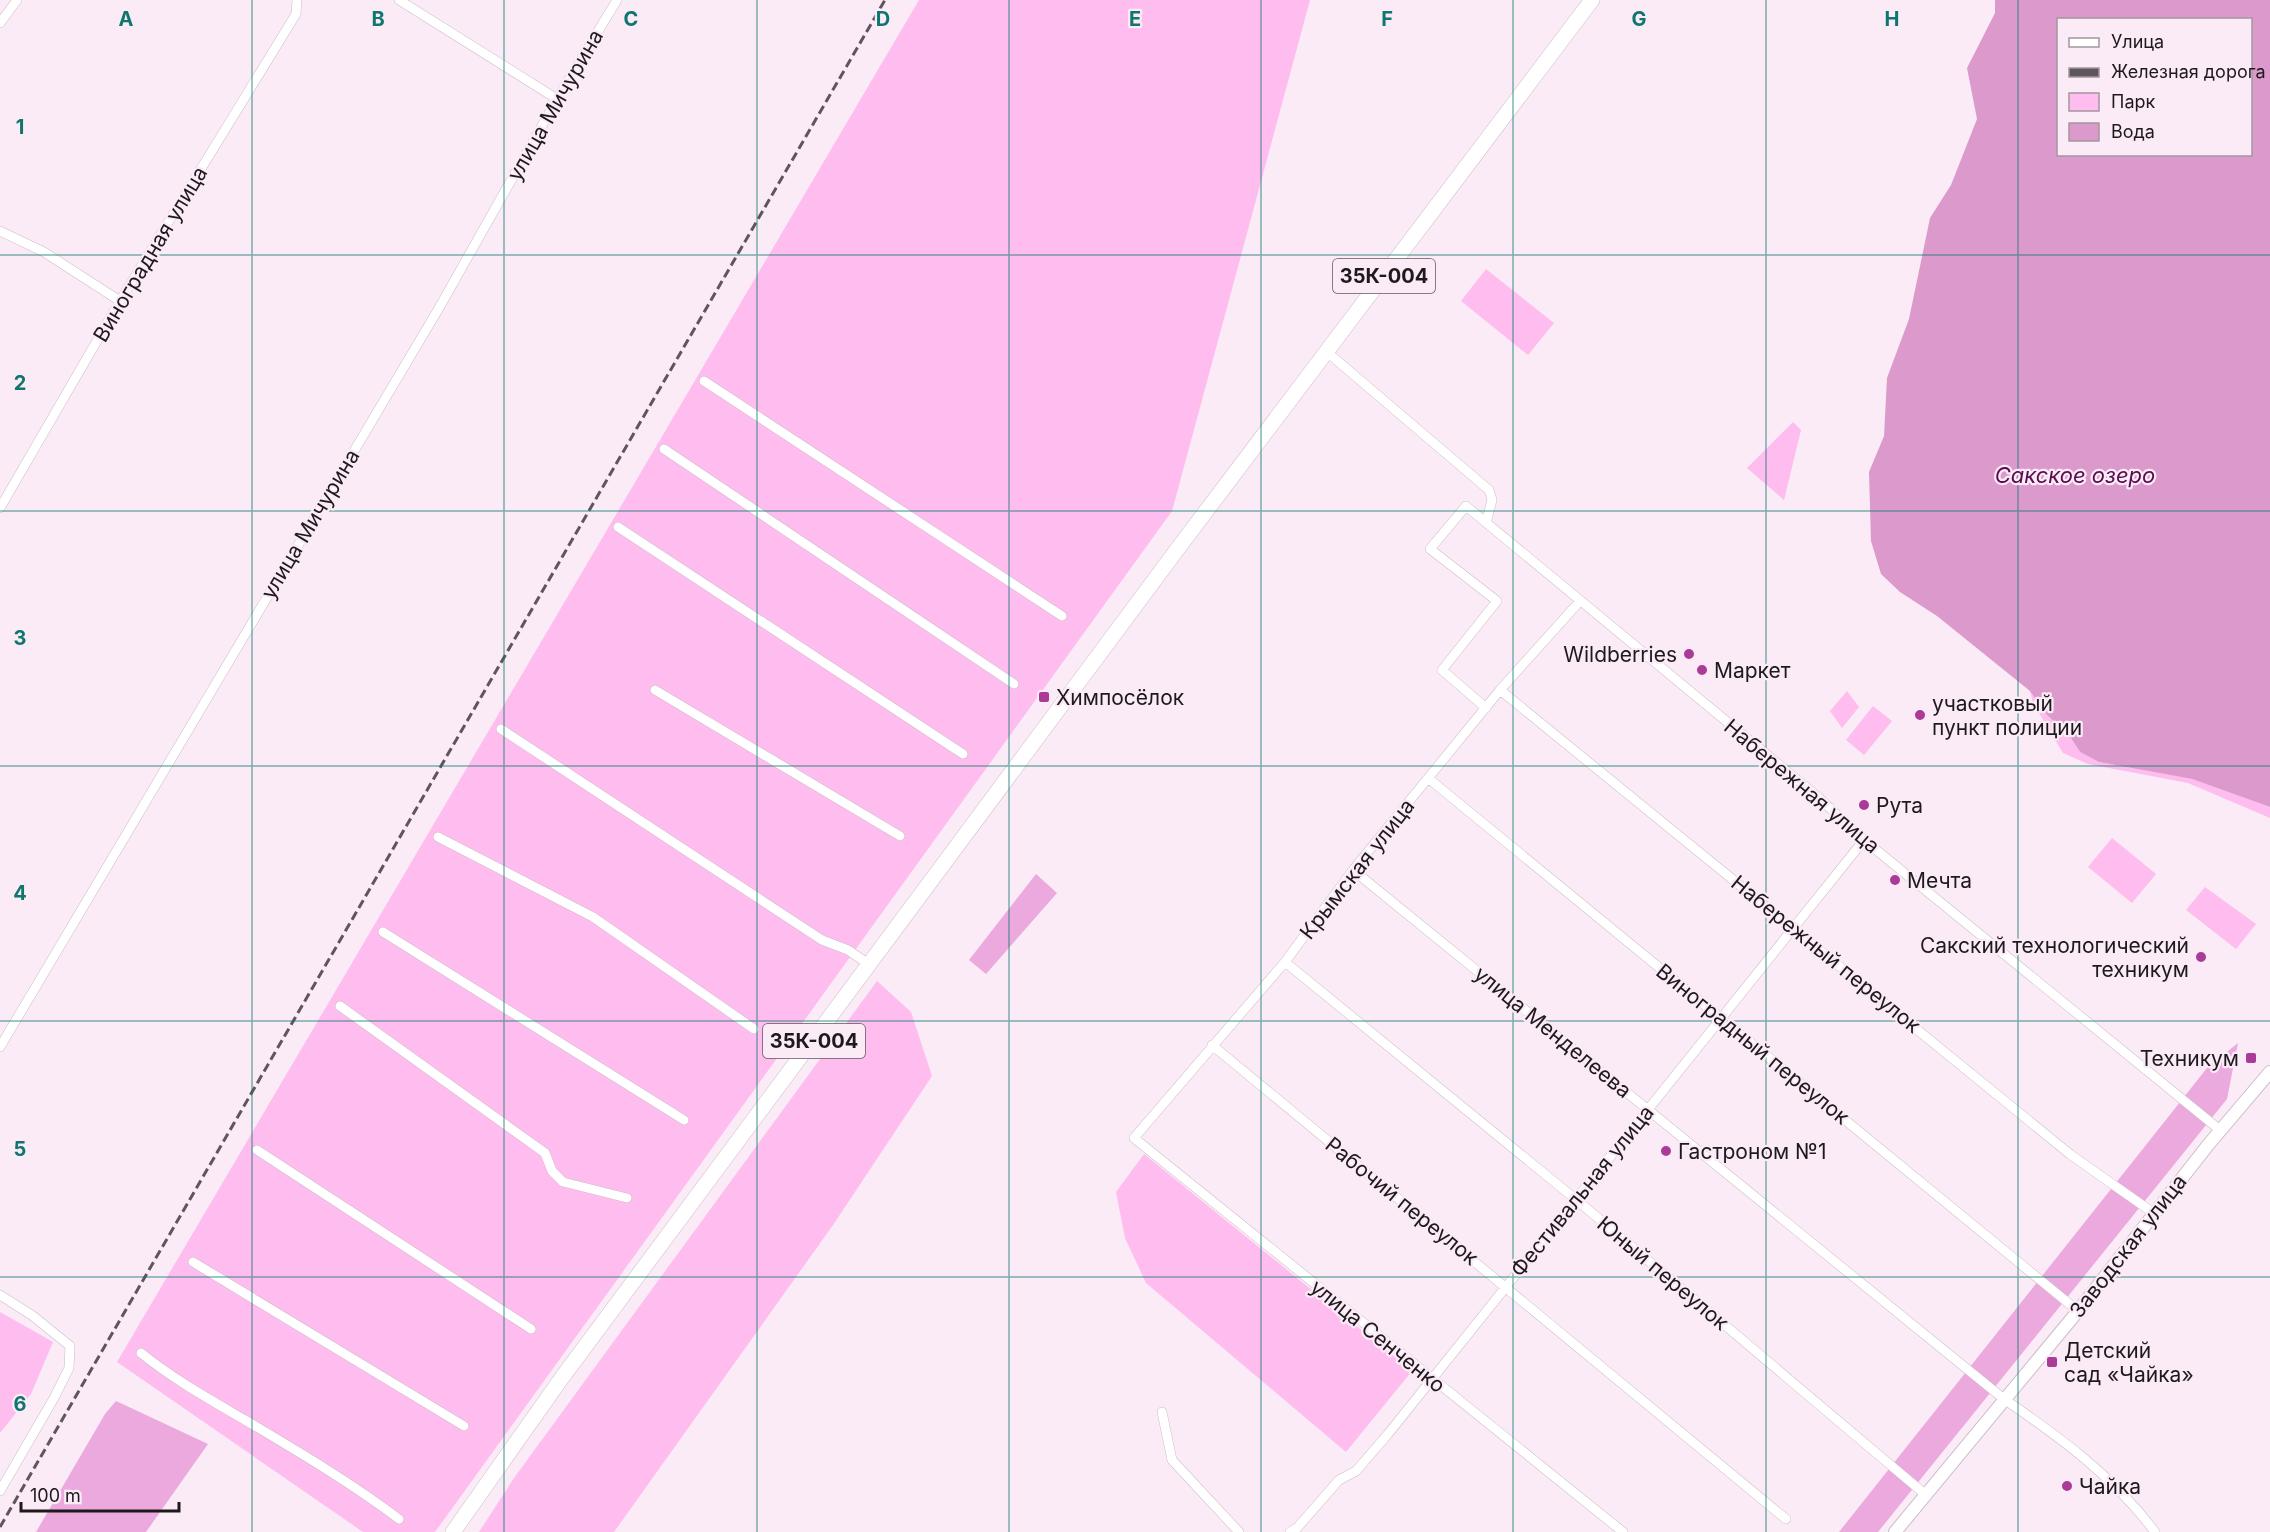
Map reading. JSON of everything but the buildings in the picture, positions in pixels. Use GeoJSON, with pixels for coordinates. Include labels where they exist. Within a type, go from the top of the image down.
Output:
{"type":"FeatureCollection","features":[{"type":"Feature","properties":{"kind":"main road","name":"35К-004"},"geometry":{"type":"LineString","coordinates":[[453,1532],[561,1379],[1176,551],[1592,0]]}},
{"type":"Feature","properties":{"kind":"street"},"geometry":{"type":"LineString","coordinates":[[0,23],[17,0]]}},
{"type":"Feature","properties":{"kind":"street","name":"Виноградная улица"},"geometry":{"type":"LineString","coordinates":[[0,508],[120,302],[296,14],[297,0]]}},
{"type":"Feature","properties":{"kind":"street","name":"улица Мичурина"},"geometry":{"type":"LineString","coordinates":[[0,1047],[439,308],[557,99],[617,0]]}},
{"type":"Feature","properties":{"kind":"street"},"geometry":{"type":"LineString","coordinates":[[404,1],[557,99]]}},
{"type":"Feature","properties":{"kind":"street"},"geometry":{"type":"LineString","coordinates":[[0,231],[44,252],[120,302]]}},
{"type":"Feature","properties":{"kind":"street"},"geometry":{"type":"LineString","coordinates":[[1327,352],[1489,490],[1492,500],[1486,523]]}},
{"type":"Feature","properties":{"kind":"street"},"geometry":{"type":"LineString","coordinates":[[704,381],[1062,616]]}},
{"type":"Feature","properties":{"kind":"street"},"geometry":{"type":"LineString","coordinates":[[664,449],[1014,684]]}},
{"type":"Feature","properties":{"kind":"street","name":"Набережная улица"},"geometry":{"type":"LineString","coordinates":[[1486,708],[1442,670],[1497,601],[1430,549],[1466,506],[1818,797],[1864,840],[2220,1130]]}},
{"type":"Feature","properties":{"kind":"street"},"geometry":{"type":"LineString","coordinates":[[618,527],[963,754]]}},
{"type":"Feature","properties":{"kind":"street","name":"Крымская улица"},"geometry":{"type":"LineString","coordinates":[[1134,1138],[1285,962],[1353,870],[1500,690],[1580,601]]}},
{"type":"Feature","properties":{"kind":"street"},"geometry":{"type":"LineString","coordinates":[[655,690],[900,836]]}},
{"type":"Feature","properties":{"kind":"street","name":"Набережный переулок"},"geometry":{"type":"LineString","coordinates":[[1500,690],[1794,927],[2071,1155],[2155,1214]]}},
{"type":"Feature","properties":{"kind":"street"},"geometry":{"type":"LineString","coordinates":[[501,729],[822,940],[848,950],[870,965]]}},
{"type":"Feature","properties":{"kind":"street","name":"Виноградный переулок"},"geometry":{"type":"LineString","coordinates":[[1428,778],[2078,1311]]}},
{"type":"Feature","properties":{"kind":"street"},"geometry":{"type":"LineString","coordinates":[[438,837],[593,917],[754,1029]]}},
{"type":"Feature","properties":{"kind":"street","name":"Фестивальная улица"},"geometry":{"type":"LineString","coordinates":[[1290,1532],[1297,1528],[1339,1480],[1364,1464],[1864,840]]}},
{"type":"Feature","properties":{"kind":"street","name":"улица Менделеева"},"geometry":{"type":"LineString","coordinates":[[1353,870],[2004,1399],[2095,1465],[2132,1502],[2155,1532]]}},
{"type":"Feature","properties":{"kind":"street"},"geometry":{"type":"LineString","coordinates":[[383,932],[684,1120]]}},
{"type":"Feature","properties":{"kind":"street","name":"Юный переулок"},"geometry":{"type":"LineString","coordinates":[[1285,962],[1575,1199],[1926,1495]]}},
{"type":"Feature","properties":{"kind":"street"},"geometry":{"type":"LineString","coordinates":[[340,1006],[545,1153],[552,1172],[563,1182],[627,1198]]}},
{"type":"Feature","properties":{"kind":"street","name":"Рабочий переулок"},"geometry":{"type":"LineString","coordinates":[[1212,1046],[1785,1519]]}},
{"type":"Feature","properties":{"kind":"street","name":"Заводская улица"},"geometry":{"type":"LineString","coordinates":[[1895,1532],[2078,1311],[2220,1130],[2270,1072]]}},
{"type":"Feature","properties":{"kind":"street","name":"улица Сенченко"},"geometry":{"type":"LineString","coordinates":[[1134,1138],[1623,1532]]}},
{"type":"Feature","properties":{"kind":"street"},"geometry":{"type":"LineString","coordinates":[[257,1150],[531,1329]]}},
{"type":"Feature","properties":{"kind":"street"},"geometry":{"type":"LineString","coordinates":[[193,1262],[464,1426]]}},
{"type":"Feature","properties":{"kind":"street"},"geometry":{"type":"LineString","coordinates":[[0,1295],[33,1316],[70,1346],[69,1368],[0,1491]]}},
{"type":"Feature","properties":{"kind":"street"},"geometry":{"type":"LineString","coordinates":[[141,1353],[166,1373],[294,1449],[368,1496],[399,1519]]}},
{"type":"Feature","properties":{"kind":"street"},"geometry":{"type":"LineString","coordinates":[[1162,1412],[1172,1460],[1239,1532]]}},
{"type":"Feature","properties":{"kind":"green space"},"geometry":{"type":"Polygon","coordinates":[[[919,0],[1310,0],[1172,511],[435,1532],[363,1532],[117,1362],[919,0]]]}},
{"type":"Feature","properties":{"kind":"green space"},"geometry":{"type":"Polygon","coordinates":[[[1486,269],[1554,323],[1528,355],[1461,301],[1486,269]]]}},
{"type":"Feature","properties":{"kind":"green space"},"geometry":{"type":"Polygon","coordinates":[[[1793,422],[1801,430],[1784,500],[1747,468],[1793,422]]]}},
{"type":"Feature","properties":{"kind":"green space"},"geometry":{"type":"Polygon","coordinates":[[[1847,691],[1859,707],[1842,728],[1830,711],[1847,691]]]}},
{"type":"Feature","properties":{"kind":"green space"},"geometry":{"type":"Polygon","coordinates":[[[2030,691],[2046,714],[2071,738],[2080,752],[2099,762],[2192,779],[2270,807],[2270,818],[2188,783],[2088,764],[2063,753],[2033,703],[2030,691]]]}},
{"type":"Feature","properties":{"kind":"green space"},"geometry":{"type":"Polygon","coordinates":[[[1873,706],[1892,721],[1864,755],[1846,740],[1873,706]]]}},
{"type":"Feature","properties":{"kind":"green space"},"geometry":{"type":"Polygon","coordinates":[[[2112,838],[2156,874],[2132,903],[2088,867],[2112,838]]]}},
{"type":"Feature","properties":{"kind":"green space"},"geometry":{"type":"Polygon","coordinates":[[[2205,887],[2256,924],[2236,949],[2186,910],[2205,887]]]}},
{"type":"Feature","properties":{"kind":"green space"},"geometry":{"type":"Polygon","coordinates":[[[877,981],[911,1012],[932,1076],[833,1225],[614,1532],[479,1532],[514,1478],[877,981]]]}},
{"type":"Feature","properties":{"kind":"green space"},"geometry":{"type":"Polygon","coordinates":[[[1144,1154],[1412,1371],[1346,1452],[1146,1283],[1125,1238],[1116,1192],[1144,1154]]]}},
{"type":"Feature","properties":{"kind":"green space"},"geometry":{"type":"Polygon","coordinates":[[[0,1312],[53,1342],[31,1394],[0,1433],[0,1312]]]}},
{"type":"Feature","properties":{"kind":"shaded area"},"geometry":{"type":"Polygon","coordinates":[[[1036,874],[1057,893],[986,974],[969,960],[1036,874]]]}},
{"type":"Feature","properties":{"kind":"shaded area"},"geometry":{"type":"Polygon","coordinates":[[[2238,1043],[2227,1099],[1878,1532],[1839,1532],[2207,1068],[2238,1043]]]}},
{"type":"Feature","properties":{"kind":"shaded area"},"geometry":{"type":"Polygon","coordinates":[[[116,1401],[208,1444],[146,1532],[36,1532],[105,1414],[116,1401]]]}},
{"type":"Feature","properties":{"kind":"water","name":"Сакское озеро"},"geometry":{"type":"Polygon","coordinates":[[[1995,0],[2270,0],[2270,807],[2192,779],[2099,762],[2080,752],[2071,738],[2046,714],[2030,691],[1937,616],[1900,592],[1881,574],[1871,541],[1869,472],[1884,436],[1887,378],[1909,319],[1930,218],[1951,185],[1977,119],[1967,68],[1995,13],[1995,0]]]}},
{"type":"Feature","properties":{"kind":"railway"},"geometry":{"type":"LineString","coordinates":[[0,1527],[885,0]]}},
{"type":"Feature","properties":{"kind":"place","name":"Wildberries"},"geometry":{"type":"Point","coordinates":[1689,654]}},
{"type":"Feature","properties":{"kind":"place","name":"Маркет"},"geometry":{"type":"Point","coordinates":[1702,670]}},
{"type":"Feature","properties":{"kind":"place","name":"Химпосёлок"},"geometry":{"type":"Point","coordinates":[1044,697]}},
{"type":"Feature","properties":{"kind":"place","name":"участковый пункт полиции"},"geometry":{"type":"Point","coordinates":[1920,715]}},
{"type":"Feature","properties":{"kind":"place","name":"Рута"},"geometry":{"type":"Point","coordinates":[1864,805]}},
{"type":"Feature","properties":{"kind":"place","name":"Мечта"},"geometry":{"type":"Point","coordinates":[1895,880]}},
{"type":"Feature","properties":{"kind":"place","name":"Сакский технологический техникум"},"geometry":{"type":"Point","coordinates":[2201,957]}},
{"type":"Feature","properties":{"kind":"place","name":"Техникум"},"geometry":{"type":"Point","coordinates":[2251,1058]}},
{"type":"Feature","properties":{"kind":"place","name":"Гастроном №1"},"geometry":{"type":"Point","coordinates":[1666,1151]}},
{"type":"Feature","properties":{"kind":"place","name":"Детский сад «Чайка»"},"geometry":{"type":"Point","coordinates":[2052,1362]}},
{"type":"Feature","properties":{"kind":"place","name":"Чайка"},"geometry":{"type":"Point","coordinates":[2067,1486]}}]}
